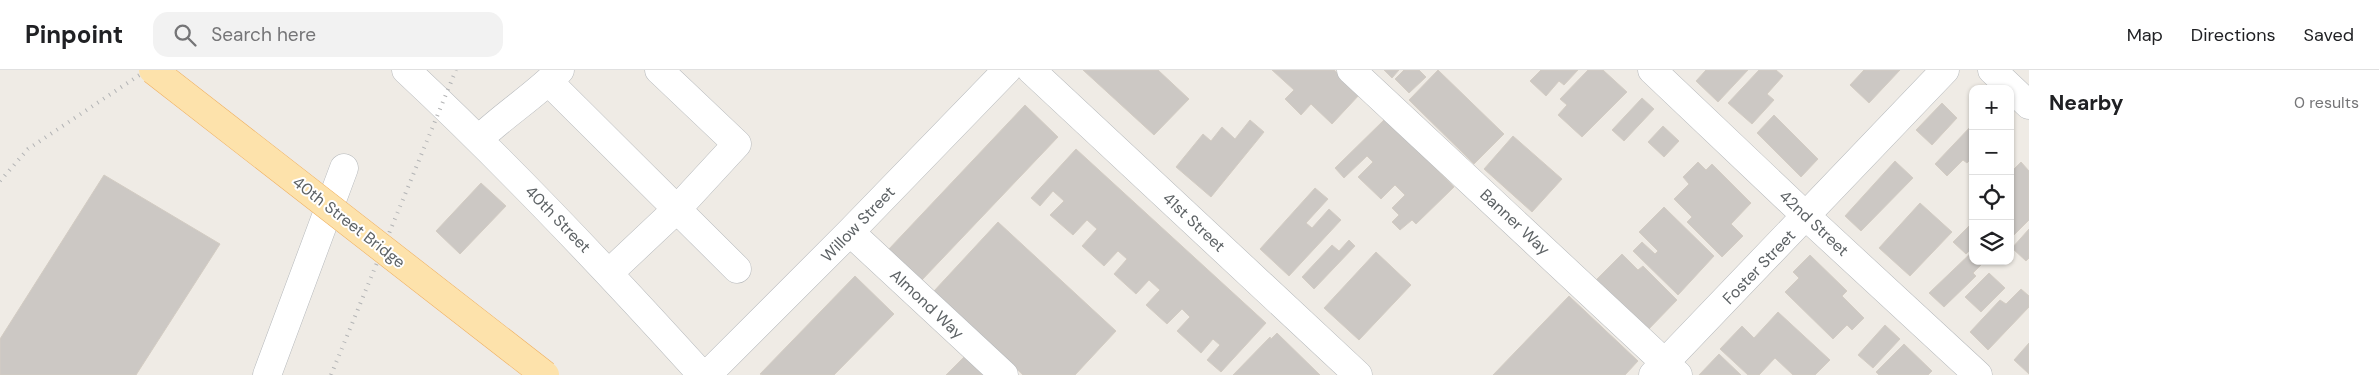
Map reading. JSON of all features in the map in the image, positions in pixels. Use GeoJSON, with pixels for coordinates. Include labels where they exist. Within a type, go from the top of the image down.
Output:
{"type":"FeatureCollection","features":[{"type":"Feature","properties":{"kind":"main road","name":"40th Street Bridge"},"geometry":{"type":"LineString","coordinates":[[153,70],[545,375]]}},
{"type":"Feature","properties":{"kind":"street","name":"40th Street"},"geometry":{"type":"LineString","coordinates":[[406,70],[479,138],[610,272],[702,375]]}},
{"type":"Feature","properties":{"kind":"street"},"geometry":{"type":"LineString","coordinates":[[610,272],[678,208],[737,144],[659,70]]}},
{"type":"Feature","properties":{"kind":"street","name":"Willow Street"},"geometry":{"type":"LineString","coordinates":[[707,375],[850,232],[1007,70]]}},
{"type":"Feature","properties":{"kind":"street","name":"41st Street"},"geometry":{"type":"LineString","coordinates":[[1031,70],[1358,375]]}},
{"type":"Feature","properties":{"kind":"street","name":"Banner Way"},"geometry":{"type":"LineString","coordinates":[[1351,70],[1666,371]]}},
{"type":"Feature","properties":{"kind":"street","name":"42nd Street"},"geometry":{"type":"LineString","coordinates":[[1652,70],[1978,375]]}},
{"type":"Feature","properties":{"kind":"street","name":"Foster Street"},"geometry":{"type":"LineString","coordinates":[[1666,371],[1945,70]]}},
{"type":"Feature","properties":{"kind":"street"},"geometry":{"type":"LineString","coordinates":[[1992,70],[2029,105]]}},
{"type":"Feature","properties":{"kind":"street"},"geometry":{"type":"LineString","coordinates":[[479,138],[498,120],[555,76],[737,269]]}},
{"type":"Feature","properties":{"kind":"street"},"geometry":{"type":"LineString","coordinates":[[267,375],[344,168]]}},
{"type":"Feature","properties":{"kind":"street","name":"Almond Way"},"geometry":{"type":"LineString","coordinates":[[850,232],[1004,375]]}},
{"type":"Feature","properties":{"kind":"building"},"geometry":{"type":"Polygon","coordinates":[[[1083,70],[1158,70],[1189,99],[1154,135],[1083,70]]]}},
{"type":"Feature","properties":{"kind":"building"},"geometry":{"type":"Polygon","coordinates":[[[1272,70],[1334,70],[1360,94],[1332,124],[1311,104],[1301,115],[1285,99],[1294,90],[1272,70]]]}},
{"type":"Feature","properties":{"kind":"building"},"geometry":{"type":"Polygon","coordinates":[[[1384,70],[1399,70],[1392,78],[1384,70]]]}},
{"type":"Feature","properties":{"kind":"building"},"geometry":{"type":"Polygon","coordinates":[[[1404,70],[1419,70],[1426,77],[1409,93],[1395,79],[1404,70]]]}},
{"type":"Feature","properties":{"kind":"building"},"geometry":{"type":"Polygon","coordinates":[[[1438,70],[1504,134],[1474,164],[1409,100],[1438,70]]]}},
{"type":"Feature","properties":{"kind":"building"},"geometry":{"type":"Polygon","coordinates":[[[1541,70],[1578,70],[1564,85],[1559,81],[1546,96],[1530,81],[1541,70]]]}},
{"type":"Feature","properties":{"kind":"building"},"geometry":{"type":"Polygon","coordinates":[[[1588,70],[1603,70],[1627,92],[1582,137],[1558,115],[1567,105],[1560,99],[1588,70]]]}},
{"type":"Feature","properties":{"kind":"building"},"geometry":{"type":"Polygon","coordinates":[[[1706,70],[1748,70],[1718,102],[1696,81],[1706,70]]]}},
{"type":"Feature","properties":{"kind":"building"},"geometry":{"type":"Polygon","coordinates":[[[1759,70],[1776,70],[1783,76],[1767,94],[1774,100],[1752,124],[1728,103],[1759,70]]]}},
{"type":"Feature","properties":{"kind":"building"},"geometry":{"type":"Polygon","coordinates":[[[1864,70],[1900,70],[1869,103],[1850,85],[1864,70]]]}},
{"type":"Feature","properties":{"kind":"building"},"geometry":{"type":"Polygon","coordinates":[[[1642,98],[1654,109],[1624,141],[1612,130],[1642,98]]]}},
{"type":"Feature","properties":{"kind":"building"},"geometry":{"type":"Polygon","coordinates":[[[1942,103],[1957,118],[1932,145],[1916,130],[1942,103]]]}},
{"type":"Feature","properties":{"kind":"building"},"geometry":{"type":"Polygon","coordinates":[[[1025,105],[1058,137],[921,281],[888,250],[1025,105]]]}},
{"type":"Feature","properties":{"kind":"building"},"geometry":{"type":"Polygon","coordinates":[[[1774,115],[1818,159],[1801,177],[1757,133],[1774,115]]]}},
{"type":"Feature","properties":{"kind":"building"},"geometry":{"type":"Polygon","coordinates":[[[1386,118],[1454,187],[1416,224],[1412,220],[1400,230],[1392,222],[1399,215],[1392,208],[1405,195],[1395,185],[1381,199],[1358,177],[1373,162],[1367,156],[1344,178],[1335,168],[1386,118]]]}},
{"type":"Feature","properties":{"kind":"building"},"geometry":{"type":"Polygon","coordinates":[[[1250,120],[1264,132],[1211,197],[1176,167],[1203,134],[1211,141],[1222,127],[1235,139],[1250,120]]]}},
{"type":"Feature","properties":{"kind":"building"},"geometry":{"type":"Polygon","coordinates":[[[1663,126],[1679,141],[1664,157],[1648,142],[1663,126]]]}},
{"type":"Feature","properties":{"kind":"building"},"geometry":{"type":"Polygon","coordinates":[[[1969,128],[1969,161],[1967,163],[1963,160],[1947,176],[1935,164],[1969,128]]]}},
{"type":"Feature","properties":{"kind":"building"},"geometry":{"type":"Polygon","coordinates":[[[1513,136],[1562,179],[1532,212],[1484,169],[1513,136]]]}},
{"type":"Feature","properties":{"kind":"building"},"geometry":{"type":"Polygon","coordinates":[[[1076,149],[1266,323],[1221,372],[1207,360],[1220,345],[1213,339],[1201,353],[1177,331],[1190,317],[1182,309],[1167,324],[1146,305],[1160,290],[1149,280],[1136,294],[1114,274],[1127,259],[1118,251],[1104,266],[1082,246],[1097,229],[1087,220],[1073,235],[1050,215],[1064,201],[1053,191],[1040,206],[1031,198],[1076,149]]]}},
{"type":"Feature","properties":{"kind":"building"},"geometry":{"type":"Polygon","coordinates":[[[1895,161],[1913,178],[1861,231],[1845,216],[1895,161]]]}},
{"type":"Feature","properties":{"kind":"building"},"geometry":{"type":"Polygon","coordinates":[[[1698,162],[1706,170],[1712,164],[1751,203],[1731,224],[1743,236],[1722,257],[1687,222],[1692,217],[1674,199],[1689,184],[1683,177],[1698,162]]]}},
{"type":"Feature","properties":{"kind":"building"},"geometry":{"type":"Polygon","coordinates":[[[2021,162],[2029,171],[2029,220],[2014,235],[2014,175],[2014,169],[2021,162]]]}},
{"type":"Feature","properties":{"kind":"building"},"geometry":{"type":"Polygon","coordinates":[[[104,175],[220,244],[136,375],[0,375],[0,339],[104,175]]]}},
{"type":"Feature","properties":{"kind":"building"},"geometry":{"type":"Polygon","coordinates":[[[481,183],[506,206],[460,254],[436,231],[481,183]]]}},
{"type":"Feature","properties":{"kind":"building"},"geometry":{"type":"Polygon","coordinates":[[[1315,188],[1328,199],[1306,223],[1312,228],[1329,209],[1341,220],[1289,276],[1260,249],[1315,188]]]}},
{"type":"Feature","properties":{"kind":"building"},"geometry":{"type":"Polygon","coordinates":[[[1920,203],[1952,232],[1910,276],[1879,248],[1920,203]]]}},
{"type":"Feature","properties":{"kind":"building"},"geometry":{"type":"Polygon","coordinates":[[[1664,207],[1714,256],[1678,295],[1633,251],[1642,242],[1655,254],[1658,251],[1639,232],[1664,207]]]}},
{"type":"Feature","properties":{"kind":"building"},"geometry":{"type":"Polygon","coordinates":[[[998,222],[1116,331],[1075,375],[1023,375],[934,291],[998,222]]]}},
{"type":"Feature","properties":{"kind":"building"},"geometry":{"type":"Polygon","coordinates":[[[1969,226],[1969,251],[1966,254],[1953,242],[1969,226]]]}},
{"type":"Feature","properties":{"kind":"building"},"geometry":{"type":"Polygon","coordinates":[[[2029,229],[2029,258],[2026,261],[2014,250],[2014,246],[2029,229]]]}},
{"type":"Feature","properties":{"kind":"building"},"geometry":{"type":"Polygon","coordinates":[[[1349,240],[1355,246],[1314,289],[1302,277],[1332,245],[1339,251],[1349,240]]]}},
{"type":"Feature","properties":{"kind":"building"},"geometry":{"type":"Polygon","coordinates":[[[1376,252],[1411,285],[1359,340],[1324,308],[1376,252]]]}},
{"type":"Feature","properties":{"kind":"building"},"geometry":{"type":"Polygon","coordinates":[[[1622,254],[1638,270],[1643,266],[1677,300],[1644,334],[1595,281],[1622,254]]]}},
{"type":"Feature","properties":{"kind":"building"},"geometry":{"type":"Polygon","coordinates":[[[1810,255],[1847,291],[1842,296],[1864,318],[1852,330],[1847,325],[1833,339],[1785,292],[1799,278],[1793,272],[1810,255]]]}},
{"type":"Feature","properties":{"kind":"building"},"geometry":{"type":"Polygon","coordinates":[[[1969,255],[1969,265],[1981,265],[1973,273],[1976,276],[1944,307],[1929,293],[1969,255]]]}},
{"type":"Feature","properties":{"kind":"building"},"geometry":{"type":"Polygon","coordinates":[[[1989,273],[2005,288],[1981,312],[1965,297],[1989,273]]]}},
{"type":"Feature","properties":{"kind":"building"},"geometry":{"type":"Polygon","coordinates":[[[855,276],[894,314],[834,375],[760,374],[855,276]]]}},
{"type":"Feature","properties":{"kind":"building"},"geometry":{"type":"Polygon","coordinates":[[[2021,289],[2029,296],[2029,307],[1988,350],[1970,332],[2000,300],[2006,304],[2021,289]]]}},
{"type":"Feature","properties":{"kind":"building"},"geometry":{"type":"Polygon","coordinates":[[[1569,296],[1638,361],[1625,375],[1493,375],[1569,296]]]}},
{"type":"Feature","properties":{"kind":"building"},"geometry":{"type":"Polygon","coordinates":[[[1778,312],[1830,360],[1815,375],[1793,375],[1775,358],[1759,375],[1748,375],[1720,349],[1742,326],[1754,338],[1778,312]]]}},
{"type":"Feature","properties":{"kind":"building"},"geometry":{"type":"Polygon","coordinates":[[[1885,325],[1900,339],[1873,368],[1858,355],[1885,325]]]}},
{"type":"Feature","properties":{"kind":"building"},"geometry":{"type":"Polygon","coordinates":[[[1277,333],[1320,375],[1233,375],[1270,337],[1271,339],[1277,333]]]}},
{"type":"Feature","properties":{"kind":"building"},"geometry":{"type":"Polygon","coordinates":[[[2029,343],[2029,374],[2014,360],[2029,343]]]}},
{"type":"Feature","properties":{"kind":"building"},"geometry":{"type":"Polygon","coordinates":[[[1904,344],[1932,371],[1928,375],[1879,375],[1876,372],[1904,344]]]}},
{"type":"Feature","properties":{"kind":"building"},"geometry":{"type":"Polygon","coordinates":[[[1719,354],[1741,375],[1699,375],[1719,354]]]}},
{"type":"Feature","properties":{"kind":"building"},"geometry":{"type":"Polygon","coordinates":[[[965,356],[984,375],[946,375],[965,356]]]}},
{"type":"Feature","properties":{"kind":"railway"},"geometry":{"type":"LineString","coordinates":[[0,181],[28,149],[147,70]]}},
{"type":"Feature","properties":{"kind":"railway"},"geometry":{"type":"LineString","coordinates":[[331,375],[456,70]]}}]}
